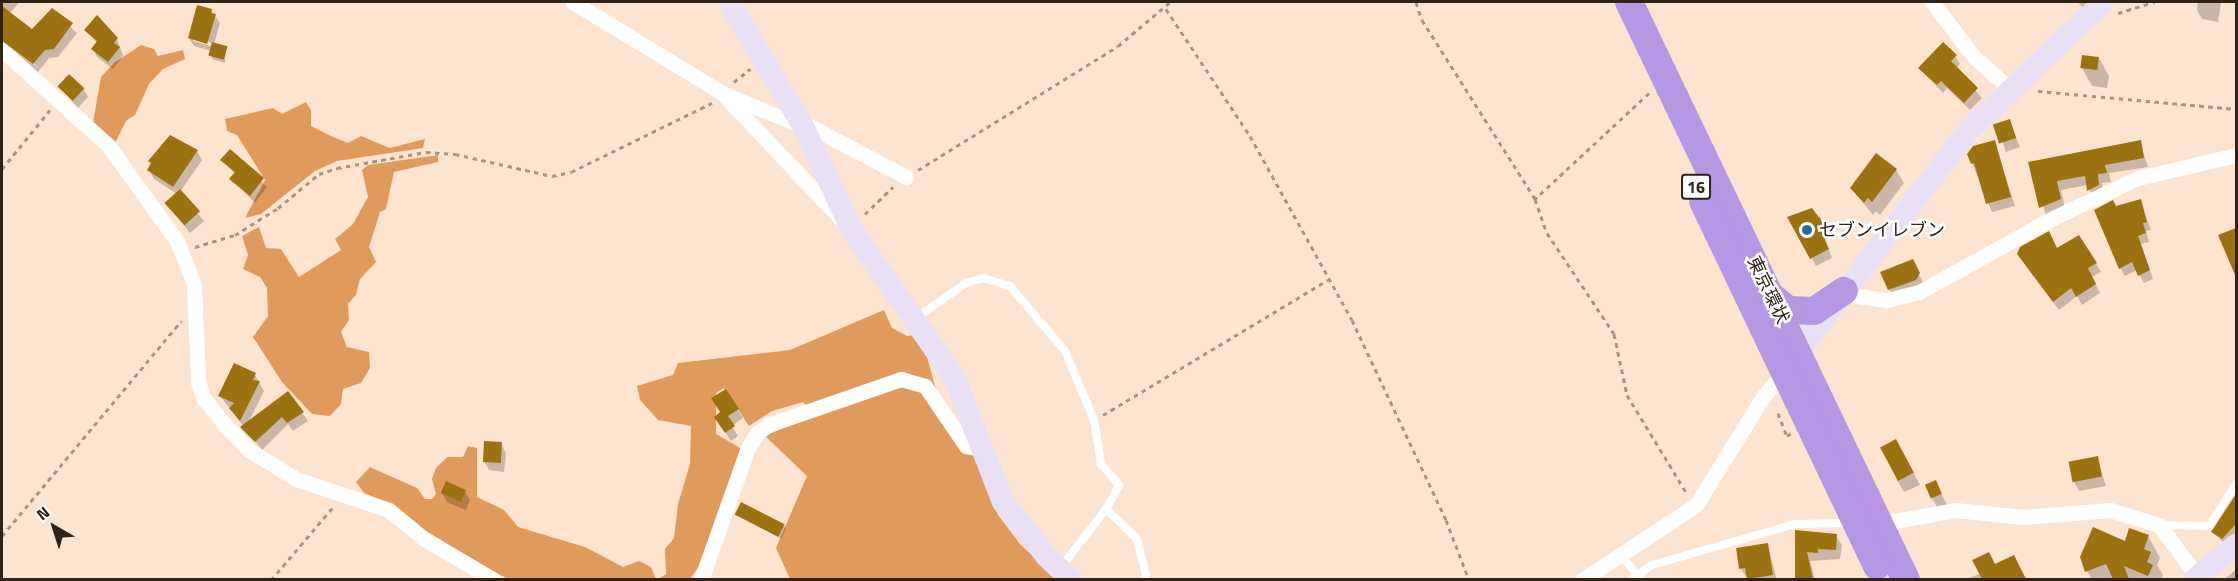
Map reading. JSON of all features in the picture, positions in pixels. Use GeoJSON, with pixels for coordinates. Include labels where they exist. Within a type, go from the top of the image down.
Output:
{"type":"FeatureCollection","features":[{"type":"Feature","properties":{"kind":"highway","name":"東京環状"},"geometry":{"type":"LineString","coordinates":[[1608,2],[1651,92],[1791,362],[1867,521],[1906,579]]}},
{"type":"Feature","properties":{"kind":"highway","name":"東京環状"},"geometry":{"type":"LineString","coordinates":[[1629,2],[1772,297],[1791,362]]}},
{"type":"Feature","properties":{"kind":"highway"},"geometry":{"type":"LineString","coordinates":[[1772,297],[1800,313],[1814,311],[1845,289]]}},
{"type":"Feature","properties":{"kind":"highway","name":"東京環状"},"geometry":{"type":"LineString","coordinates":[[1867,521],[1884,579]]}},
{"type":"Feature","properties":{"kind":"street"},"geometry":{"type":"LineString","coordinates":[[573,2],[723,94],[801,123],[906,177]]}},
{"type":"Feature","properties":{"kind":"street"},"geometry":{"type":"LineString","coordinates":[[729,2],[765,57],[801,123],[852,230]]}},
{"type":"Feature","properties":{"kind":"street"},"geometry":{"type":"LineString","coordinates":[[1932,2],[1975,58],[2008,88]]}},
{"type":"Feature","properties":{"kind":"street"},"geometry":{"type":"LineString","coordinates":[[1582,579],[1695,506],[1763,397],[1968,130],[2008,88],[2103,2]]}},
{"type":"Feature","properties":{"kind":"street"},"geometry":{"type":"LineString","coordinates":[[2,50],[114,152],[182,251],[194,285],[198,382],[204,399],[249,450],[296,479],[389,510],[423,538],[494,579]]}},
{"type":"Feature","properties":{"kind":"street"},"geometry":{"type":"LineString","coordinates":[[723,94],[852,230],[916,318],[955,379],[981,449],[1014,519],[1066,574]]}},
{"type":"Feature","properties":{"kind":"street"},"geometry":{"type":"LineString","coordinates":[[1845,289],[1857,296],[1887,300],[1919,292],[2055,217],[2138,178],[2236,155]]}},
{"type":"Feature","properties":{"kind":"street"},"geometry":{"type":"LineString","coordinates":[[701,579],[747,450],[756,433],[768,425],[902,379],[925,386],[966,446],[981,449]]}},
{"type":"Feature","properties":{"kind":"street"},"geometry":{"type":"LineString","coordinates":[[1867,521],[1895,521],[1955,510],[2024,517],[2110,510],[2159,525],[2195,578],[2236,545]]}},
{"type":"Feature","properties":{"kind":"lane"},"geometry":{"type":"LineString","coordinates":[[916,318],[966,283],[984,278],[1010,286],[1065,351],[1094,420],[1101,464],[1119,485],[1066,574]]}},
{"type":"Feature","properties":{"kind":"lane"},"geometry":{"type":"LineString","coordinates":[[2159,525],[2209,526],[2236,484]]}},
{"type":"Feature","properties":{"kind":"lane"},"geometry":{"type":"LineString","coordinates":[[1106,509],[1137,538],[1146,575],[1144,579]]}},
{"type":"Feature","properties":{"kind":"lane"},"geometry":{"type":"LineString","coordinates":[[1620,554],[1637,578],[1652,565],[1795,524],[1867,521]]}},
{"type":"Feature","properties":{"kind":"path"},"geometry":{"type":"LineString","coordinates":[[852,230],[879,198],[906,177],[1053,89],[1166,9],[1170,2]]}},
{"type":"Feature","properties":{"kind":"path"},"geometry":{"type":"LineString","coordinates":[[1416,2],[1422,20],[1535,199],[1547,233],[1614,334],[1627,395],[1661,456],[1695,506]]}},
{"type":"Feature","properties":{"kind":"path"},"geometry":{"type":"LineString","coordinates":[[1166,9],[1250,135],[1352,320],[1446,520],[1469,579]]}},
{"type":"Feature","properties":{"kind":"path"},"geometry":{"type":"LineString","coordinates":[[182,251],[235,235],[278,208],[319,174],[337,168],[426,152],[552,176],[572,172],[723,94],[765,57]]}},
{"type":"Feature","properties":{"kind":"path"},"geometry":{"type":"LineString","coordinates":[[2008,88],[2236,109]]}},
{"type":"Feature","properties":{"kind":"path"},"geometry":{"type":"LineString","coordinates":[[1535,199],[1651,92]]}},
{"type":"Feature","properties":{"kind":"path"},"geometry":{"type":"LineString","coordinates":[[2,169],[57,101]]}},
{"type":"Feature","properties":{"kind":"path"},"geometry":{"type":"LineString","coordinates":[[1094,420],[1183,370],[1328,280]]}},
{"type":"Feature","properties":{"kind":"path"},"geometry":{"type":"LineString","coordinates":[[2,536],[188,313],[196,307]]}},
{"type":"Feature","properties":{"kind":"path"},"geometry":{"type":"LineString","coordinates":[[271,579],[342,496]]}},
{"type":"Feature","properties":{"kind":"shaded area"},"geometry":{"type":"Polygon","coordinates":[[[141,45],[154,49],[158,56],[183,50],[185,59],[163,69],[149,84],[135,115],[126,121],[114,145],[93,123],[101,77],[114,63],[141,45]]]}},
{"type":"Feature","properties":{"kind":"shaded area"},"geometry":{"type":"Polygon","coordinates":[[[306,102],[311,110],[311,126],[348,143],[361,136],[390,148],[425,139],[423,148],[337,161],[315,171],[261,214],[245,218],[265,180],[237,135],[227,131],[225,119],[273,108],[282,114],[306,102]]]}},
{"type":"Feature","properties":{"kind":"shaded area"},"geometry":{"type":"Polygon","coordinates":[[[438,155],[438,162],[394,172],[386,209],[380,212],[369,247],[376,262],[360,279],[356,295],[348,304],[349,320],[341,332],[347,347],[369,352],[370,368],[361,383],[343,389],[341,404],[330,416],[312,414],[282,382],[253,337],[268,316],[267,288],[260,277],[243,269],[248,255],[242,236],[259,227],[266,248],[281,249],[299,277],[341,250],[335,239],[353,224],[368,197],[362,170],[368,165],[438,155]]]}},
{"type":"Feature","properties":{"kind":"shaded area"},"geometry":{"type":"Polygon","coordinates":[[[884,310],[892,328],[907,336],[921,334],[936,390],[975,458],[998,515],[1020,544],[1057,579],[790,579],[776,548],[807,476],[765,436],[813,414],[803,402],[772,411],[749,426],[724,388],[716,393],[716,434],[742,449],[702,562],[690,579],[659,579],[666,574],[665,549],[674,538],[678,504],[690,464],[691,426],[658,420],[640,400],[637,386],[673,375],[678,363],[790,350],[884,310]]]}},
{"type":"Feature","properties":{"kind":"shaded area"},"geometry":{"type":"Polygon","coordinates":[[[468,446],[477,448],[477,497],[504,510],[518,527],[585,547],[623,567],[639,561],[651,567],[656,579],[508,579],[451,549],[381,500],[364,493],[356,482],[370,467],[417,488],[425,499],[432,499],[436,494],[432,479],[436,468],[447,457],[463,457],[468,446]]]}},
{"type":"Feature","properties":{"kind":"building"},"geometry":{"type":"Polygon","coordinates":[[[197,5],[212,9],[211,13],[216,14],[207,44],[188,38],[197,5]]]}},
{"type":"Feature","properties":{"kind":"building"},"geometry":{"type":"Polygon","coordinates":[[[2,6],[32,29],[52,8],[73,23],[54,49],[45,50],[33,64],[2,41],[2,6]]]}},
{"type":"Feature","properties":{"kind":"building"},"geometry":{"type":"Polygon","coordinates":[[[97,15],[118,38],[114,43],[120,47],[108,62],[91,49],[97,41],[84,30],[97,15]]]}},
{"type":"Feature","properties":{"kind":"building"},"geometry":{"type":"Polygon","coordinates":[[[212,42],[227,46],[224,60],[208,56],[212,42]]]}},
{"type":"Feature","properties":{"kind":"building"},"geometry":{"type":"Polygon","coordinates":[[[1943,42],[1957,55],[1951,61],[1978,88],[1964,103],[1941,81],[1937,85],[1918,68],[1943,42]]]}},
{"type":"Feature","properties":{"kind":"building"},"geometry":{"type":"Polygon","coordinates":[[[2082,55],[2099,57],[2097,70],[2080,68],[2082,55]]]}},
{"type":"Feature","properties":{"kind":"building"},"geometry":{"type":"Polygon","coordinates":[[[69,74],[84,88],[73,101],[57,86],[69,74]]]}},
{"type":"Feature","properties":{"kind":"building"},"geometry":{"type":"Polygon","coordinates":[[[2010,119],[2016,138],[1999,144],[1993,125],[2010,119]]]}},
{"type":"Feature","properties":{"kind":"building"},"geometry":{"type":"Polygon","coordinates":[[[170,135],[198,150],[173,187],[147,170],[151,163],[148,161],[170,135]]]}},
{"type":"Feature","properties":{"kind":"building"},"geometry":{"type":"Polygon","coordinates":[[[1995,140],[2011,197],[1986,204],[1974,163],[1971,164],[1967,154],[1973,146],[1995,140]]]}},
{"type":"Feature","properties":{"kind":"building"},"geometry":{"type":"Polygon","coordinates":[[[2141,140],[2144,158],[2105,165],[2107,173],[2098,174],[2099,185],[2087,191],[2085,176],[2057,181],[2061,199],[2039,208],[2028,162],[2141,140]]]}},
{"type":"Feature","properties":{"kind":"building"},"geometry":{"type":"Polygon","coordinates":[[[230,149],[264,178],[250,196],[229,179],[235,172],[220,160],[230,149]]]}},
{"type":"Feature","properties":{"kind":"building"},"geometry":{"type":"Polygon","coordinates":[[[1876,153],[1897,169],[1872,202],[1868,198],[1864,203],[1850,188],[1876,153]]]}},
{"type":"Feature","properties":{"kind":"building"},"geometry":{"type":"Polygon","coordinates":[[[180,189],[200,211],[184,225],[164,203],[180,189]]]}},
{"type":"Feature","properties":{"kind":"building"},"geometry":{"type":"Polygon","coordinates":[[[2141,199],[2147,222],[2143,223],[2146,233],[2138,236],[2150,270],[2138,276],[2132,262],[2119,269],[2094,210],[2113,200],[2116,206],[2141,199]]]}},
{"type":"Feature","properties":{"kind":"building"},"geometry":{"type":"Polygon","coordinates":[[[1812,208],[1827,228],[1821,231],[1829,249],[1810,259],[1787,217],[1812,208]]]}},
{"type":"Feature","properties":{"kind":"building"},"geometry":{"type":"Polygon","coordinates":[[[2236,228],[2236,275],[2235,275],[2218,235],[2236,228]]]}},
{"type":"Feature","properties":{"kind":"building"},"geometry":{"type":"Polygon","coordinates":[[[2049,231],[2057,248],[2079,235],[2097,263],[2088,268],[2096,284],[2076,297],[2071,288],[2053,302],[2017,254],[2020,247],[2049,231]]]}},
{"type":"Feature","properties":{"kind":"building"},"geometry":{"type":"Polygon","coordinates":[[[1913,259],[1920,273],[1916,280],[1888,290],[1880,272],[1913,259]]]}},
{"type":"Feature","properties":{"kind":"building"},"geometry":{"type":"Polygon","coordinates":[[[234,363],[256,373],[253,380],[260,381],[240,421],[229,408],[234,403],[218,396],[234,363]]]}},
{"type":"Feature","properties":{"kind":"building"},"geometry":{"type":"Polygon","coordinates":[[[726,389],[739,409],[728,416],[735,426],[725,433],[714,417],[720,412],[711,398],[726,389]]]}},
{"type":"Feature","properties":{"kind":"building"},"geometry":{"type":"Polygon","coordinates":[[[288,391],[304,412],[287,423],[282,417],[255,442],[240,427],[288,391]]]}},
{"type":"Feature","properties":{"kind":"building"},"geometry":{"type":"Polygon","coordinates":[[[1896,439],[1914,473],[1898,481],[1880,447],[1896,439]]]}},
{"type":"Feature","properties":{"kind":"building"},"geometry":{"type":"Polygon","coordinates":[[[484,441],[502,442],[501,463],[483,462],[484,441]]]}},
{"type":"Feature","properties":{"kind":"building"},"geometry":{"type":"Polygon","coordinates":[[[2098,456],[2102,477],[2073,482],[2069,462],[2098,456]]]}},
{"type":"Feature","properties":{"kind":"building"},"geometry":{"type":"Polygon","coordinates":[[[1936,480],[1942,494],[1931,498],[1925,485],[1936,480]]]}},
{"type":"Feature","properties":{"kind":"building"},"geometry":{"type":"Polygon","coordinates":[[[446,481],[466,490],[461,502],[441,493],[446,481]]]}},
{"type":"Feature","properties":{"kind":"building"},"geometry":{"type":"Polygon","coordinates":[[[2236,494],[2236,524],[2222,539],[2211,532],[2236,494]]]}},
{"type":"Feature","properties":{"kind":"building"},"geometry":{"type":"Polygon","coordinates":[[[741,502],[785,524],[778,537],[735,514],[741,502]]]}},
{"type":"Feature","properties":{"kind":"building"},"geometry":{"type":"Polygon","coordinates":[[[2093,527],[2125,541],[2129,528],[2149,535],[2144,549],[2151,552],[2147,562],[2153,565],[2148,576],[2124,566],[2129,579],[2113,579],[2106,564],[2085,572],[2080,557],[2093,527]]]}},
{"type":"Feature","properties":{"kind":"building"},"geometry":{"type":"Polygon","coordinates":[[[1795,530],[1837,534],[1836,550],[1818,549],[1818,553],[1807,552],[1813,579],[1795,579],[1795,530]]]}},
{"type":"Feature","properties":{"kind":"building"},"geometry":{"type":"Polygon","coordinates":[[[1768,543],[1773,575],[1747,579],[1745,568],[1739,569],[1736,548],[1768,543]]]}},
{"type":"Feature","properties":{"kind":"building"},"geometry":{"type":"Polygon","coordinates":[[[1989,552],[1995,564],[2014,555],[2026,579],[1982,579],[1972,560],[1989,552]]]}},
{"type":"Feature","properties":{"kind":"place","name":"セブンイレブン"},"geometry":{"type":"Point","coordinates":[1807,230]}}]}
